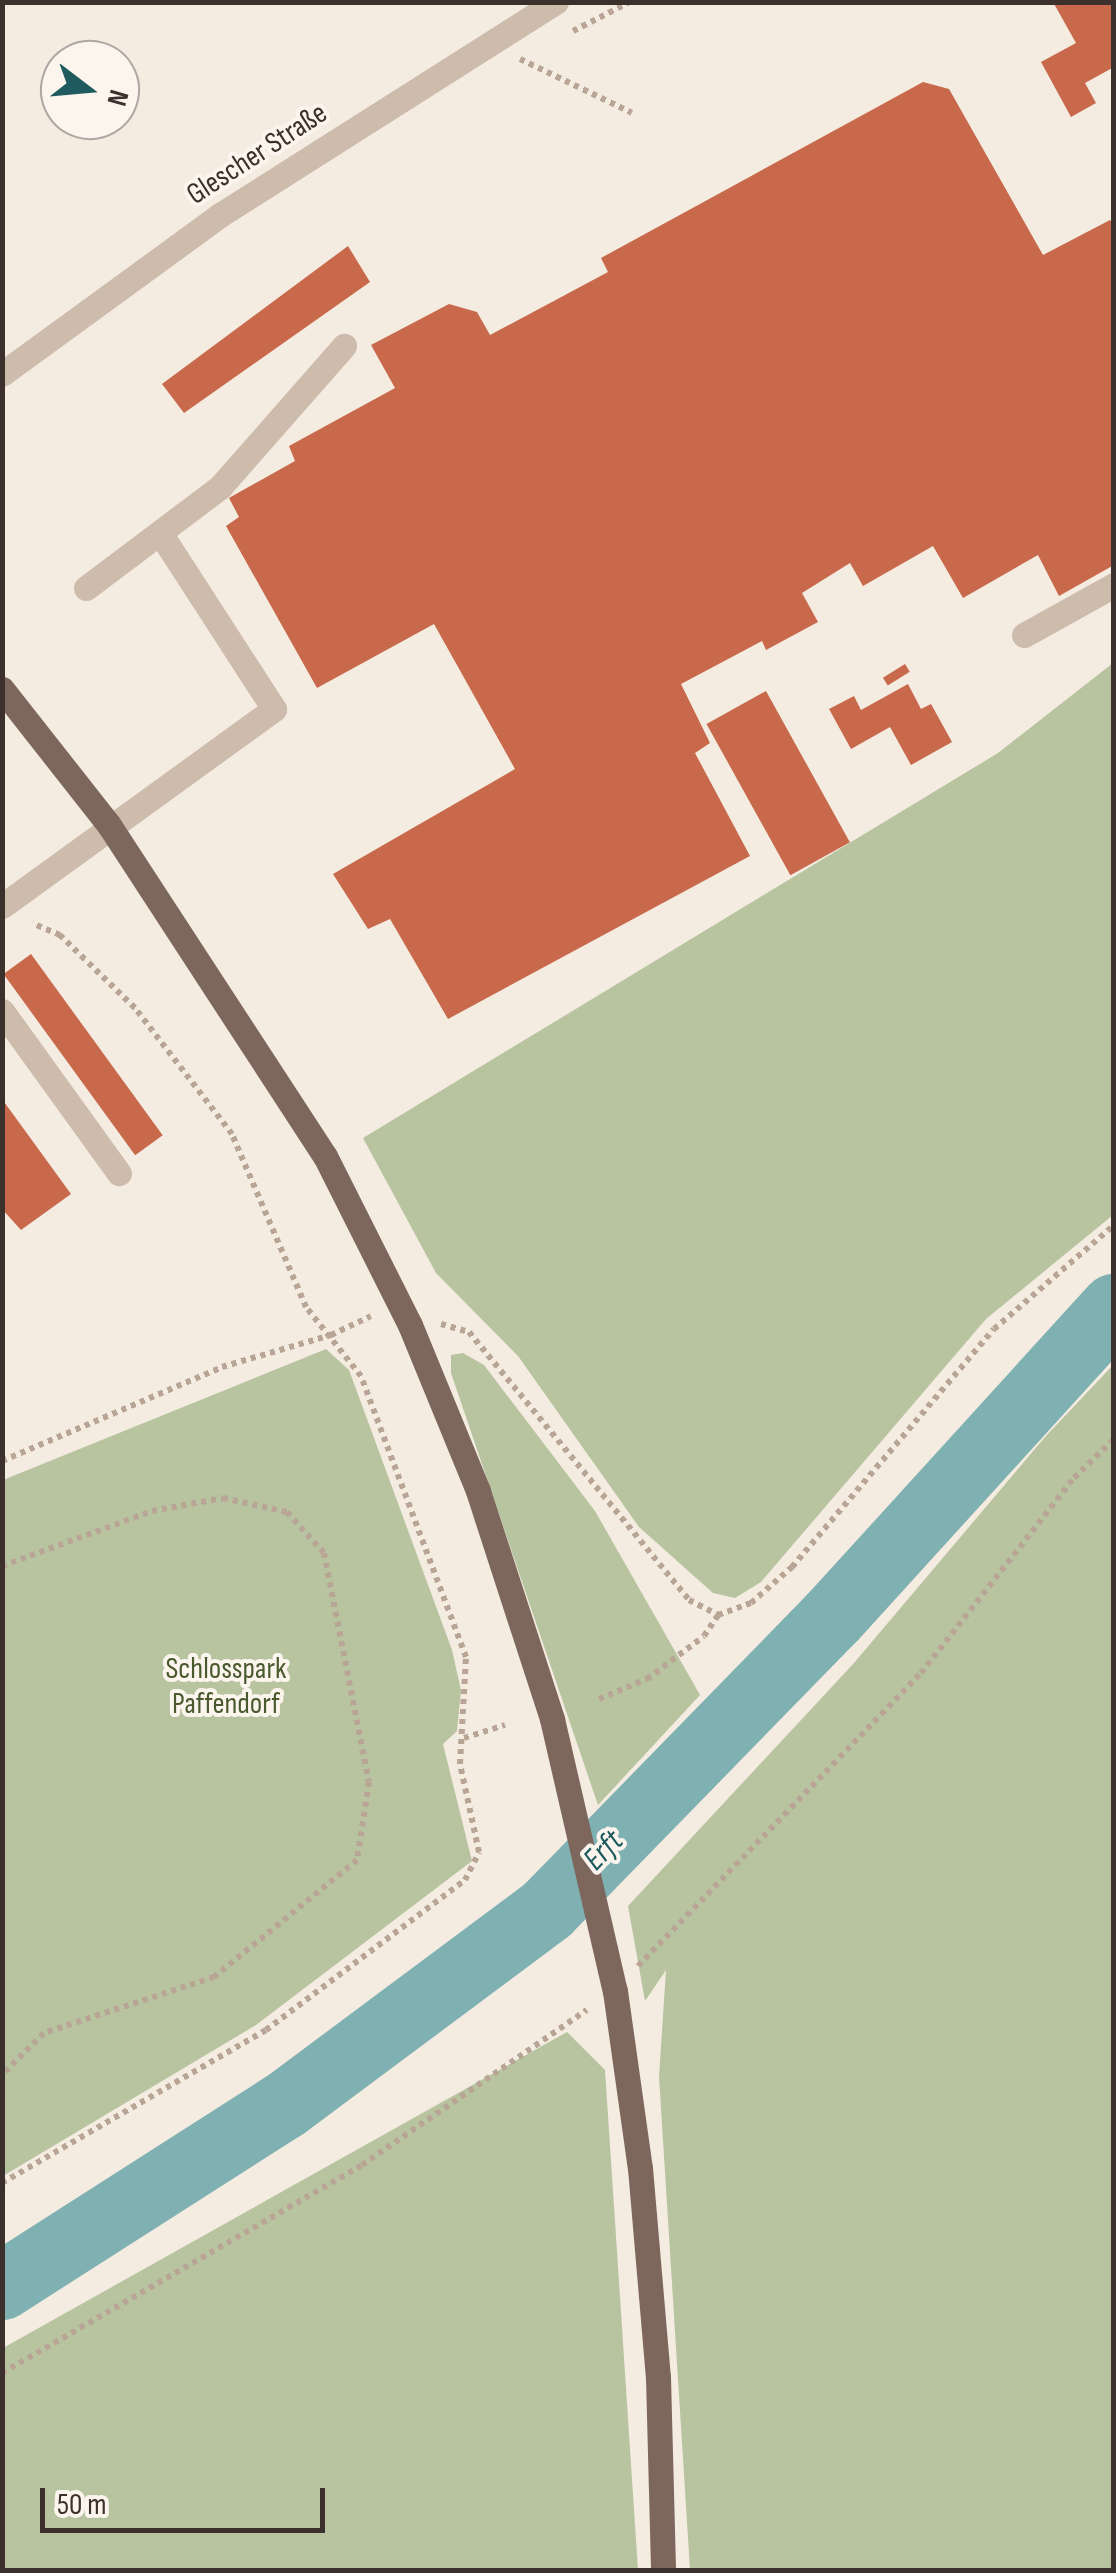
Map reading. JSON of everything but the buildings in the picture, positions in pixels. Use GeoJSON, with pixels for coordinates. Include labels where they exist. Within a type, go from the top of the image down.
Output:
{"type":"FeatureCollection","features":[{"type":"Feature","properties":{"kind":"main road"},"geometry":{"type":"LineString","coordinates":[[2,688],[109,826],[325,1156],[404,1314],[478,1492],[568,1780],[612,1978],[640,2168],[657,2358],[663,2570]]}},
{"type":"Feature","properties":{"kind":"street","name":"Glescher Straße"},"geometry":{"type":"LineString","coordinates":[[2,374],[220,215],[556,2]]}},
{"type":"Feature","properties":{"kind":"street"},"geometry":{"type":"LineString","coordinates":[[86,588],[220,487],[344,346]]}},
{"type":"Feature","properties":{"kind":"street"},"geometry":{"type":"LineString","coordinates":[[10,912],[109,826],[274,709],[161,534]]}},
{"type":"Feature","properties":{"kind":"street"},"geometry":{"type":"LineString","coordinates":[[1024,635],[1114,585]]}},
{"type":"Feature","properties":{"kind":"street"},"geometry":{"type":"LineString","coordinates":[[2,1012],[120,1173]]}},
{"type":"Feature","properties":{"kind":"path"},"geometry":{"type":"LineString","coordinates":[[519,59],[632,113]]}},
{"type":"Feature","properties":{"kind":"path"},"geometry":{"type":"LineString","coordinates":[[2,2183],[266,2030],[464,1880],[479,1852],[460,1764],[466,1657],[361,1376],[306,1307],[232,1134],[135,1008],[60,935],[10,912]]}},
{"type":"Feature","properties":{"kind":"path"},"geometry":{"type":"LineString","coordinates":[[598,1699],[677,1658],[718,1615],[751,1603],[792,1567],[994,1328],[1114,1225]]}},
{"type":"Feature","properties":{"kind":"path"},"geometry":{"type":"LineString","coordinates":[[2,1461],[222,1367],[404,1314],[469,1332],[688,1600],[718,1615]]}},
{"type":"Feature","properties":{"kind":"path"},"geometry":{"type":"LineString","coordinates":[[2,2372],[362,2166],[612,1978],[921,1673],[1074,1478],[1114,1439]]}},
{"type":"Feature","properties":{"kind":"path"},"geometry":{"type":"LineString","coordinates":[[2,1566],[152,1511],[205,1501],[240,1500],[287,1512],[324,1552],[369,1782],[357,1860],[214,1976],[44,2033],[2,2075]]}},
{"type":"Feature","properties":{"kind":"path"},"geometry":{"type":"LineString","coordinates":[[464,1738],[505,1725]]}},
{"type":"Feature","properties":{"kind":"green space"},"geometry":{"type":"Polygon","coordinates":[[[1113,663],[1113,1215],[986,1319],[761,1582],[735,1598],[713,1593],[639,1527],[518,1356],[436,1273],[363,1138],[998,753],[1113,663]]]}},
{"type":"Feature","properties":{"kind":"green space","name":"Schlosspark Paffendorf"},"geometry":{"type":"Polygon","coordinates":[[[326,1349],[349,1370],[452,1650],[461,1690],[457,1731],[443,1744],[472,1861],[256,2025],[3,2176],[3,1480],[326,1349]]]}},
{"type":"Feature","properties":{"kind":"green space"},"geometry":{"type":"Polygon","coordinates":[[[463,1353],[484,1365],[595,1511],[700,1695],[598,1805],[451,1373],[451,1355],[463,1353]]]}},
{"type":"Feature","properties":{"kind":"green space"},"geometry":{"type":"Polygon","coordinates":[[[1113,1365],[1113,2570],[690,2570],[659,2077],[666,1970],[645,2001],[628,1906],[854,1663],[1045,1437],[1113,1365]]]}},
{"type":"Feature","properties":{"kind":"green space"},"geometry":{"type":"Polygon","coordinates":[[[567,2032],[605,2070],[638,2570],[3,2570],[3,2348],[567,2032]]]}},
{"type":"Feature","properties":{"kind":"waterway","name":"Erft"},"geometry":{"type":"LineString","coordinates":[[2,2286],[284,2106],[547,1910],[833,1617],[1114,1308]]}}]}
